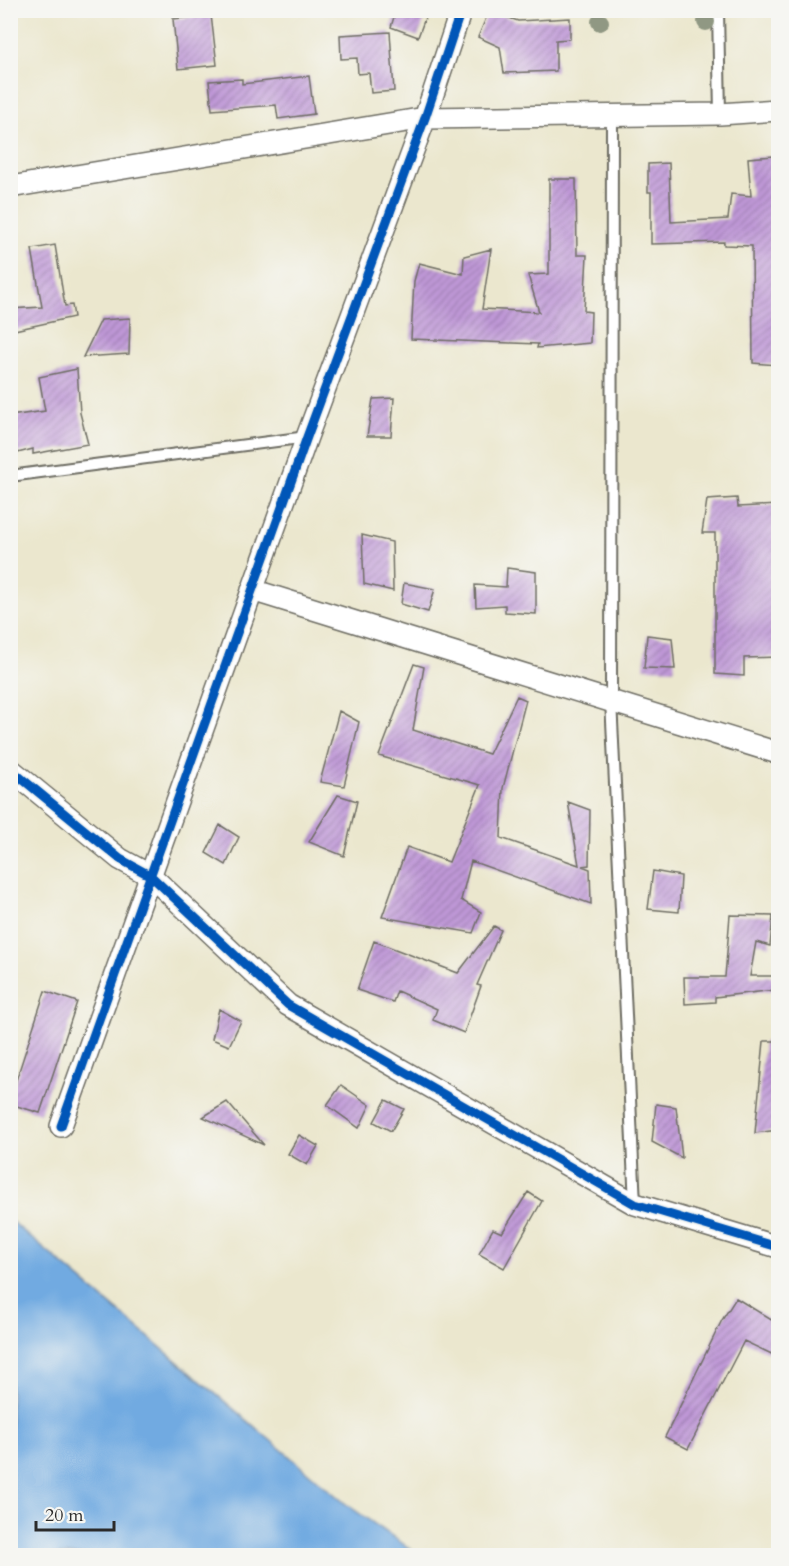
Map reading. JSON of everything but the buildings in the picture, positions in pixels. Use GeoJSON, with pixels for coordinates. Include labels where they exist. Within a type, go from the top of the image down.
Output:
{"type":"FeatureCollection","features":[{"type":"Feature","properties":{"kind":"street"},"geometry":{"type":"LineString","coordinates":[[61,1126],[307,437],[425,118],[461,10]]}},
{"type":"Feature","properties":{"kind":"street"},"geometry":{"type":"LineString","coordinates":[[10,187],[425,118],[720,114],[778,110]]}},
{"type":"Feature","properties":{"kind":"street"},"geometry":{"type":"LineString","coordinates":[[252,590],[778,753]]}},
{"type":"Feature","properties":{"kind":"street"},"geometry":{"type":"LineString","coordinates":[[10,769],[120,859],[150,876],[288,1005],[635,1204],[778,1247]]}},
{"type":"Feature","properties":{"kind":"lane"},"geometry":{"type":"LineString","coordinates":[[718,10],[720,114]]}},
{"type":"Feature","properties":{"kind":"lane"},"geometry":{"type":"LineString","coordinates":[[612,116],[611,700],[635,1204]]}},
{"type":"Feature","properties":{"kind":"lane"},"geometry":{"type":"LineString","coordinates":[[10,476],[307,437]]}},
{"type":"Feature","properties":{"kind":"water"},"geometry":{"type":"Polygon","coordinates":[[[10,1220],[346,1504],[419,1555],[11,1555],[10,1220]]]}},
{"type":"Feature","properties":{"kind":"cycle path"},"geometry":{"type":"LineString","coordinates":[[61,1126],[307,437],[425,118],[461,10]]}},
{"type":"Feature","properties":{"kind":"cycle path"},"geometry":{"type":"LineString","coordinates":[[10,769],[120,859],[151,876],[288,1005],[635,1204],[778,1247]]}}]}
